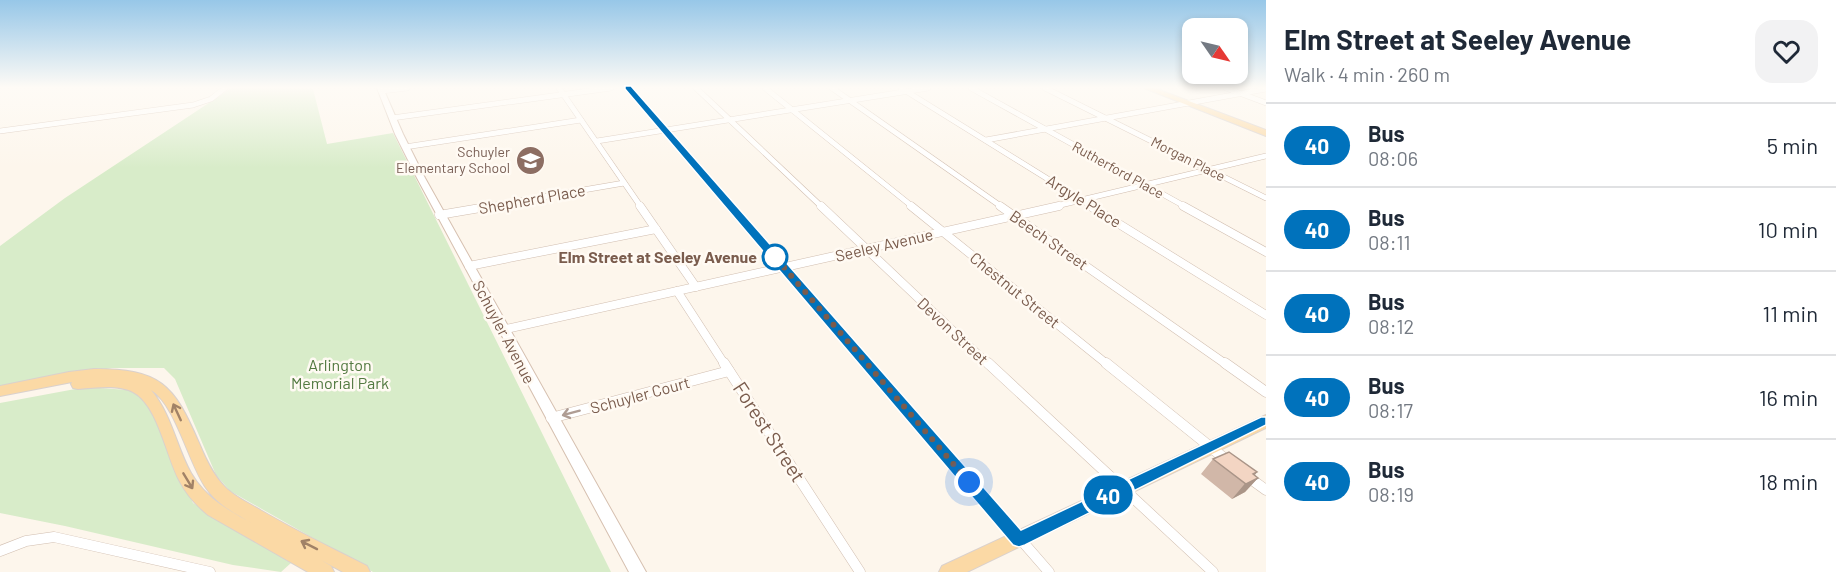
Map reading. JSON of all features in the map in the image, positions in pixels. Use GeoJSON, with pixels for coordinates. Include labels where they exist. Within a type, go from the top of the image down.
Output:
{"type":"FeatureCollection","features":[{"type":"Feature","properties":{"kind":"main road","name":"Schuyler Avenue"},"geometry":{"type":"LineString","coordinates":[[391,115],[440,215],[502,330],[638,572]]}},
{"type":"Feature","properties":{"kind":"main road"},"geometry":{"type":"LineString","coordinates":[[1218,115],[1266,134]]}},
{"type":"Feature","properties":{"kind":"main road"},"geometry":{"type":"LineString","coordinates":[[0,391],[58,379],[105,373],[126,374],[156,385],[166,393],[174,405],[208,477],[222,494],[267,523],[361,572]]}},
{"type":"Feature","properties":{"kind":"main road"},"geometry":{"type":"LineString","coordinates":[[0,399],[69,385],[109,383],[137,387],[150,397],[155,405],[184,476],[195,493],[208,506],[325,572]]}},
{"type":"Feature","properties":{"kind":"main road"},"geometry":{"type":"LineString","coordinates":[[948,572],[1266,421]]}},
{"type":"Feature","properties":{"kind":"street"},"geometry":{"type":"LineString","coordinates":[[0,130],[118,115]]}},
{"type":"Feature","properties":{"kind":"street"},"geometry":{"type":"LineString","coordinates":[[392,118],[416,115]]}},
{"type":"Feature","properties":{"kind":"street"},"geometry":{"type":"LineString","coordinates":[[577,115],[696,287]]}},
{"type":"Feature","properties":{"kind":"street"},"geometry":{"type":"LineString","coordinates":[[652,115],[1049,572]]}},
{"type":"Feature","properties":{"kind":"street","name":"Devon Street"},"geometry":{"type":"LineString","coordinates":[[725,115],[1121,489],[1213,572]]}},
{"type":"Feature","properties":{"kind":"street"},"geometry":{"type":"LineString","coordinates":[[597,141],[757,115]]}},
{"type":"Feature","properties":{"kind":"street","name":"Chestnut Street"},"geometry":{"type":"LineString","coordinates":[[799,115],[1266,490]]}},
{"type":"Feature","properties":{"kind":"street","name":"Beech Street"},"geometry":{"type":"LineString","coordinates":[[872,115],[1266,392]]}},
{"type":"Feature","properties":{"kind":"street","name":"Argyle Place"},"geometry":{"type":"LineString","coordinates":[[945,115],[1266,315]]}},
{"type":"Feature","properties":{"kind":"street","name":"Rutherford Place"},"geometry":{"type":"LineString","coordinates":[[1019,115],[1266,252]]}},
{"type":"Feature","properties":{"kind":"street","name":"Morgan Place"},"geometry":{"type":"LineString","coordinates":[[1099,115],[1266,198]]}},
{"type":"Feature","properties":{"kind":"street"},"geometry":{"type":"LineString","coordinates":[[986,140],[1124,115]]}},
{"type":"Feature","properties":{"kind":"street"},"geometry":{"type":"LineString","coordinates":[[405,147],[581,120]]}},
{"type":"Feature","properties":{"kind":"street","name":"Seeley Avenue"},"geometry":{"type":"LineString","coordinates":[[502,330],[1147,186],[1266,156]]}},
{"type":"Feature","properties":{"kind":"street","name":"Shepherd Place"},"geometry":{"type":"LineString","coordinates":[[440,215],[624,183]]}},
{"type":"Feature","properties":{"kind":"street"},"geometry":{"type":"LineString","coordinates":[[469,266],[656,229]]}},
{"type":"Feature","properties":{"kind":"street","name":"Forest Street"},"geometry":{"type":"LineString","coordinates":[[677,291],[860,572]]}},
{"type":"Feature","properties":{"kind":"street","name":"Schuyler Court"},"geometry":{"type":"LineString","coordinates":[[550,418],[729,371]]}},
{"type":"Feature","properties":{"kind":"street"},"geometry":{"type":"LineString","coordinates":[[0,551],[24,541],[54,537],[210,572]]}},
{"type":"Feature","properties":{"kind":"green space","name":"Arlington Memorial Park"},"geometry":{"type":"Polygon","coordinates":[[[191,115],[320,115],[327,144],[393,133],[611,572],[373,572],[230,491],[216,475],[175,379],[164,368],[112,368],[0,388],[0,246],[65,198],[191,115]]]}},
{"type":"Feature","properties":{"kind":"green space"},"geometry":{"type":"Polygon","coordinates":[[[86,387],[128,390],[145,399],[163,432],[193,503],[291,563],[281,572],[233,565],[0,513],[0,403],[86,387]]]}},
{"type":"Feature","properties":{"kind":"building"},"geometry":{"type":"Polygon","coordinates":[[[1229,452],[1257,472],[1253,474],[1258,478],[1246,484],[1213,459],[1229,452]]]}},
{"type":"Feature","properties":{"kind":"bus line","name":"40"},"geometry":{"type":"LineString","coordinates":[[651,115],[1019,540],[1266,421]]}},
{"type":"Feature","properties":{"kind":"place","name":"Schuyler Elementary School"},"geometry":{"type":"Point","coordinates":[531,160]}},
{"type":"Feature","properties":{"kind":"place","name":"Elm Street at Seeley Avenue"},"geometry":{"type":"Point","coordinates":[775,257]}},
{"type":"Feature","properties":{"kind":"route"},"geometry":{"type":"LineString","coordinates":[[775,257],[769,250],[969,482]]}}]}
